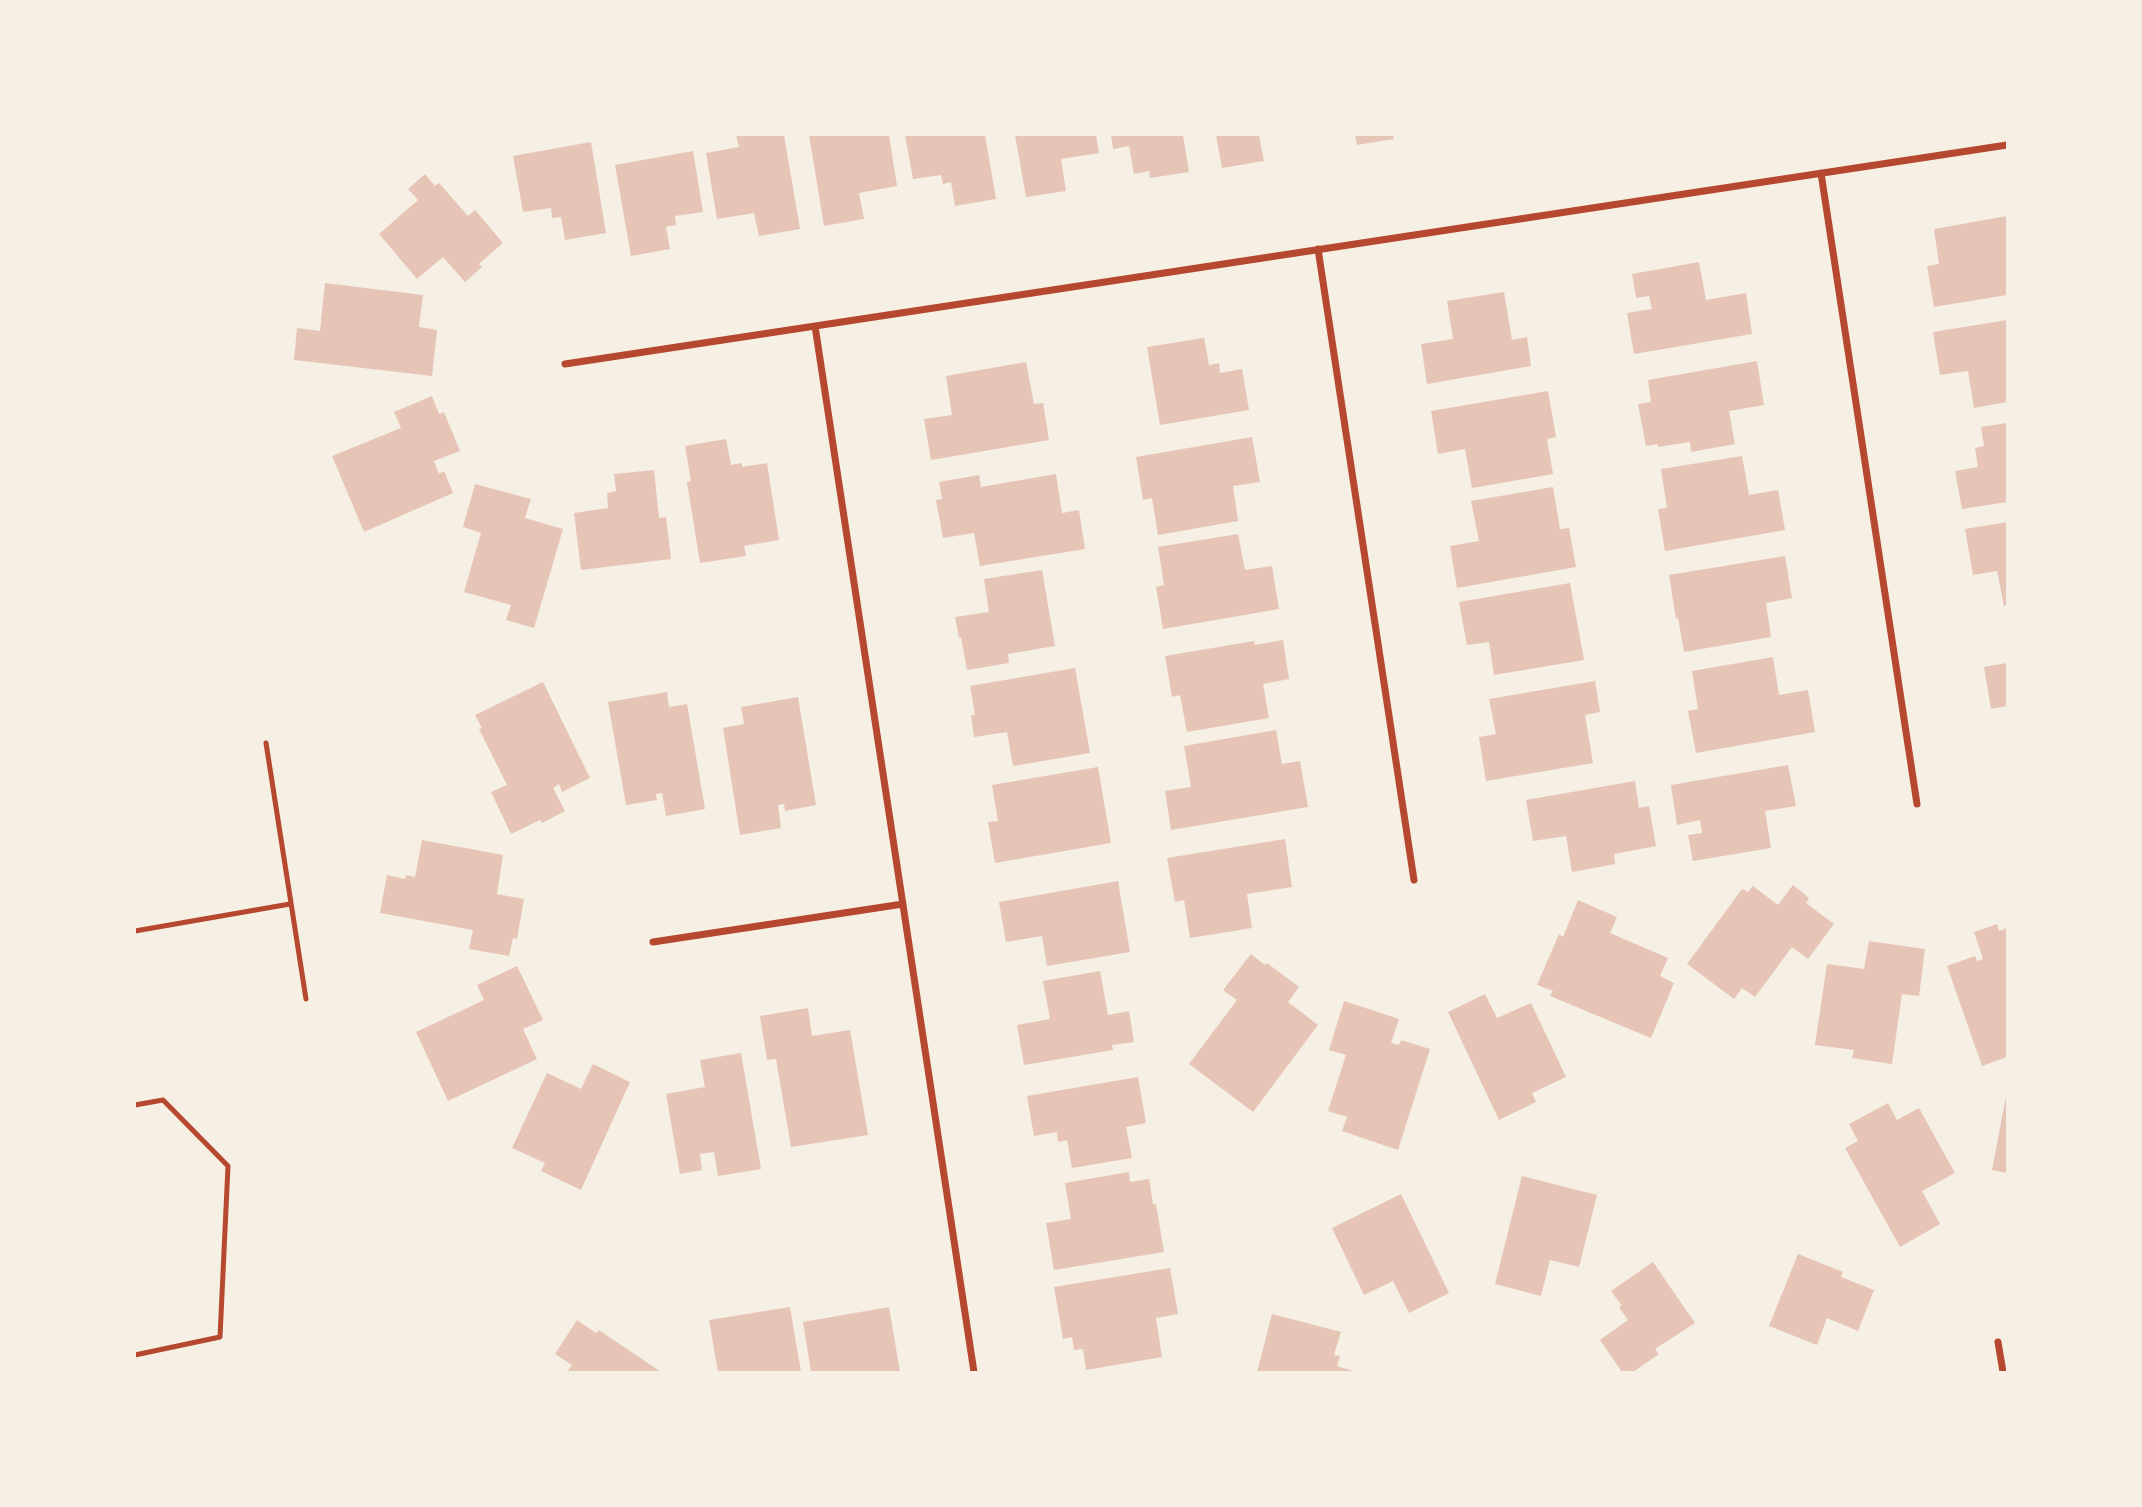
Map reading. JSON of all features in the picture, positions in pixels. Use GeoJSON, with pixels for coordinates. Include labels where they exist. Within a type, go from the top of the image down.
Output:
{"type":"FeatureCollection","features":[{"type":"Feature","properties":{"kind":"street"},"geometry":{"type":"LineString","coordinates":[[565,364],[2007,145]]}},
{"type":"Feature","properties":{"kind":"street"},"geometry":{"type":"LineString","coordinates":[[1821,173],[1917,804]]}},
{"type":"Feature","properties":{"kind":"street"},"geometry":{"type":"LineString","coordinates":[[1318,249],[1414,880]]}},
{"type":"Feature","properties":{"kind":"street"},"geometry":{"type":"LineString","coordinates":[[815,326],[974,1372]]}},
{"type":"Feature","properties":{"kind":"street"},"geometry":{"type":"LineString","coordinates":[[653,942],[903,904]]}},
{"type":"Feature","properties":{"kind":"street"},"geometry":{"type":"LineString","coordinates":[[1998,1342],[2003,1372]]}},
{"type":"Feature","properties":{"kind":"lane"},"geometry":{"type":"LineString","coordinates":[[266,743],[306,999]]}},
{"type":"Feature","properties":{"kind":"lane"},"geometry":{"type":"LineString","coordinates":[[135,931],[290,904]]}},
{"type":"Feature","properties":{"kind":"lane"},"geometry":{"type":"LineString","coordinates":[[135,1105],[163,1100],[228,1166],[220,1338],[135,1355]]}},
{"type":"Feature","properties":{"kind":"building"},"geometry":{"type":"Polygon","coordinates":[[[736,135],[784,135],[800,229],[759,236],[754,213],[717,219],[706,153],[739,147],[736,135]]]}},
{"type":"Feature","properties":{"kind":"building"},"geometry":{"type":"Polygon","coordinates":[[[809,135],[889,135],[897,186],[859,193],[864,219],[824,226],[809,135]]]}},
{"type":"Feature","properties":{"kind":"building"},"geometry":{"type":"Polygon","coordinates":[[[905,135],[985,135],[996,199],[955,206],[951,182],[943,184],[941,175],[913,179],[905,135]]]}},
{"type":"Feature","properties":{"kind":"building"},"geometry":{"type":"Polygon","coordinates":[[[1015,135],[1096,135],[1099,153],[1061,159],[1066,191],[1026,197],[1015,135]]]}},
{"type":"Feature","properties":{"kind":"building"},"geometry":{"type":"Polygon","coordinates":[[[1111,135],[1183,135],[1189,172],[1150,178],[1149,171],[1134,174],[1129,146],[1113,149],[1111,135]]]}},
{"type":"Feature","properties":{"kind":"building"},"geometry":{"type":"Polygon","coordinates":[[[1216,135],[1259,135],[1264,161],[1222,168],[1216,135]]]}},
{"type":"Feature","properties":{"kind":"building"},"geometry":{"type":"Polygon","coordinates":[[[1355,135],[1393,135],[1394,139],[1357,145],[1355,135]]]}},
{"type":"Feature","properties":{"kind":"building"},"geometry":{"type":"Polygon","coordinates":[[[591,142],[606,233],[565,240],[561,217],[552,218],[551,208],[523,212],[513,156],[591,142]]]}},
{"type":"Feature","properties":{"kind":"building"},"geometry":{"type":"Polygon","coordinates":[[[693,151],[703,212],[675,216],[676,225],[666,227],[670,249],[631,256],[615,165],[693,151]]]}},
{"type":"Feature","properties":{"kind":"building"},"geometry":{"type":"Polygon","coordinates":[[[425,174],[435,186],[439,183],[468,216],[475,210],[503,243],[479,264],[482,267],[465,282],[443,257],[417,279],[379,234],[418,200],[408,189],[425,174]]]}},
{"type":"Feature","properties":{"kind":"building"},"geometry":{"type":"Polygon","coordinates":[[[2007,216],[2007,295],[1934,307],[1927,266],[1939,264],[1934,229],[2007,216]]]}},
{"type":"Feature","properties":{"kind":"building"},"geometry":{"type":"Polygon","coordinates":[[[1699,262],[1706,300],[1746,293],[1752,334],[1634,354],[1627,313],[1652,309],[1649,296],[1636,298],[1632,274],[1699,262]]]}},
{"type":"Feature","properties":{"kind":"building"},"geometry":{"type":"Polygon","coordinates":[[[325,283],[423,295],[419,327],[437,330],[432,376],[294,360],[297,328],[320,331],[325,283]]]}},
{"type":"Feature","properties":{"kind":"building"},"geometry":{"type":"Polygon","coordinates":[[[1504,292],[1512,340],[1527,337],[1531,366],[1427,384],[1421,344],[1453,339],[1447,301],[1504,292]]]}},
{"type":"Feature","properties":{"kind":"building"},"geometry":{"type":"Polygon","coordinates":[[[2007,320],[2007,402],[1974,408],[1968,371],[1940,375],[1933,332],[2007,320]]]}},
{"type":"Feature","properties":{"kind":"building"},"geometry":{"type":"Polygon","coordinates":[[[1204,338],[1209,365],[1219,363],[1220,373],[1242,369],[1249,410],[1160,425],[1147,347],[1204,338]]]}},
{"type":"Feature","properties":{"kind":"building"},"geometry":{"type":"Polygon","coordinates":[[[1757,361],[1764,405],[1729,411],[1735,444],[1691,452],[1690,442],[1646,446],[1638,404],[1651,402],[1648,380],[1757,361]]]}},
{"type":"Feature","properties":{"kind":"building"},"geometry":{"type":"Polygon","coordinates":[[[1026,362],[1034,404],[1043,403],[1049,440],[931,460],[924,419],[952,415],[946,376],[1026,362]]]}},
{"type":"Feature","properties":{"kind":"building"},"geometry":{"type":"Polygon","coordinates":[[[1548,391],[1556,437],[1547,439],[1553,474],[1472,488],[1465,449],[1438,454],[1431,411],[1548,391]]]}},
{"type":"Feature","properties":{"kind":"building"},"geometry":{"type":"Polygon","coordinates":[[[432,396],[439,414],[444,412],[460,451],[434,461],[439,474],[444,471],[453,493],[364,532],[332,456],[401,428],[394,412],[432,396]]]}},
{"type":"Feature","properties":{"kind":"building"},"geometry":{"type":"Polygon","coordinates":[[[2007,423],[2007,502],[1962,509],[1955,471],[1978,467],[1975,448],[1984,446],[1981,427],[2007,423]]]}},
{"type":"Feature","properties":{"kind":"building"},"geometry":{"type":"Polygon","coordinates":[[[1252,437],[1260,482],[1233,486],[1238,521],[1158,535],[1152,498],[1143,500],[1136,457],[1252,437]]]}},
{"type":"Feature","properties":{"kind":"building"},"geometry":{"type":"Polygon","coordinates":[[[726,439],[731,465],[742,463],[742,467],[767,463],[779,540],[744,546],[746,556],[700,563],[687,482],[691,481],[685,446],[726,439]]]}},
{"type":"Feature","properties":{"kind":"building"},"geometry":{"type":"Polygon","coordinates":[[[1742,456],[1749,495],[1778,490],[1785,530],[1665,551],[1658,509],[1667,508],[1661,469],[1742,456]]]}},
{"type":"Feature","properties":{"kind":"building"},"geometry":{"type":"Polygon","coordinates":[[[654,470],[659,518],[666,517],[671,559],[581,570],[574,513],[608,508],[607,493],[616,491],[614,474],[654,470]]]}},
{"type":"Feature","properties":{"kind":"building"},"geometry":{"type":"Polygon","coordinates":[[[1056,474],[1062,513],[1079,510],[1085,549],[980,566],[974,533],[943,538],[936,500],[942,499],[939,482],[979,475],[981,487],[1056,474]]]}},
{"type":"Feature","properties":{"kind":"building"},"geometry":{"type":"Polygon","coordinates":[[[475,484],[531,499],[525,518],[563,529],[534,628],[506,620],[511,605],[464,592],[481,533],[463,527],[475,484]]]}},
{"type":"Feature","properties":{"kind":"building"},"geometry":{"type":"Polygon","coordinates":[[[1553,487],[1560,529],[1569,528],[1576,567],[1457,588],[1450,546],[1479,541],[1471,501],[1553,487]]]}},
{"type":"Feature","properties":{"kind":"building"},"geometry":{"type":"Polygon","coordinates":[[[2007,522],[2007,605],[2004,606],[1997,571],[1973,575],[1965,529],[2007,522]]]}},
{"type":"Feature","properties":{"kind":"building"},"geometry":{"type":"Polygon","coordinates":[[[1238,534],[1245,570],[1272,566],[1279,609],[1163,629],[1156,587],[1164,585],[1158,547],[1238,534]]]}},
{"type":"Feature","properties":{"kind":"building"},"geometry":{"type":"Polygon","coordinates":[[[1785,556],[1792,598],[1766,603],[1771,637],[1684,652],[1669,575],[1785,556]]]}},
{"type":"Feature","properties":{"kind":"building"},"geometry":{"type":"Polygon","coordinates":[[[1042,570],[1055,646],[1008,654],[1009,663],[967,670],[955,617],[989,612],[984,579],[1042,570]]]}},
{"type":"Feature","properties":{"kind":"building"},"geometry":{"type":"Polygon","coordinates":[[[1570,583],[1584,660],[1494,675],[1489,642],[1467,645],[1459,602],[1570,583]]]}},
{"type":"Feature","properties":{"kind":"building"},"geometry":{"type":"Polygon","coordinates":[[[1283,640],[1289,679],[1263,684],[1269,718],[1187,732],[1180,695],[1172,697],[1165,656],[1254,641],[1255,645],[1283,640]]]}},
{"type":"Feature","properties":{"kind":"building"},"geometry":{"type":"Polygon","coordinates":[[[1773,657],[1779,695],[1808,690],[1815,732],[1696,753],[1688,711],[1698,709],[1692,671],[1773,657]]]}},
{"type":"Feature","properties":{"kind":"building"},"geometry":{"type":"Polygon","coordinates":[[[2007,663],[2007,706],[1991,709],[1984,667],[2007,663]]]}},
{"type":"Feature","properties":{"kind":"building"},"geometry":{"type":"Polygon","coordinates":[[[1075,668],[1090,753],[1013,766],[1007,732],[974,737],[971,715],[975,715],[970,686],[1075,668]]]}},
{"type":"Feature","properties":{"kind":"building"},"geometry":{"type":"Polygon","coordinates":[[[1595,681],[1600,712],[1585,715],[1593,763],[1486,781],[1479,737],[1496,734],[1489,699],[1595,681]]]}},
{"type":"Feature","properties":{"kind":"building"},"geometry":{"type":"Polygon","coordinates":[[[543,682],[590,778],[562,792],[559,784],[553,788],[565,811],[511,834],[491,792],[507,785],[479,729],[482,728],[475,715],[543,682]]]}},
{"type":"Feature","properties":{"kind":"building"},"geometry":{"type":"Polygon","coordinates":[[[667,692],[669,707],[687,704],[705,809],[666,816],[662,793],[656,794],[657,800],[626,805],[608,702],[667,692]]]}},
{"type":"Feature","properties":{"kind":"building"},"geometry":{"type":"Polygon","coordinates":[[[798,697],[816,805],[785,811],[784,804],[778,805],[781,828],[740,835],[723,728],[744,724],[741,707],[798,697]]]}},
{"type":"Feature","properties":{"kind":"building"},"geometry":{"type":"Polygon","coordinates":[[[1276,730],[1282,764],[1300,761],[1308,807],[1171,830],[1165,791],[1191,787],[1184,746],[1276,730]]]}},
{"type":"Feature","properties":{"kind":"building"},"geometry":{"type":"Polygon","coordinates":[[[1788,765],[1796,806],[1765,811],[1771,848],[1693,861],[1688,835],[1702,833],[1700,820],[1677,825],[1671,785],[1788,765]]]}},
{"type":"Feature","properties":{"kind":"building"},"geometry":{"type":"Polygon","coordinates":[[[1098,767],[1111,843],[995,863],[988,822],[998,821],[992,785],[1098,767]]]}},
{"type":"Feature","properties":{"kind":"building"},"geometry":{"type":"Polygon","coordinates":[[[1635,781],[1639,808],[1649,806],[1656,846],[1614,854],[1615,864],[1572,872],[1566,836],[1533,841],[1526,800],[1635,781]]]}},
{"type":"Feature","properties":{"kind":"building"},"geometry":{"type":"Polygon","coordinates":[[[1285,839],[1292,887],[1247,894],[1252,928],[1190,938],[1184,900],[1175,902],[1167,858],[1285,839]]]}},
{"type":"Feature","properties":{"kind":"building"},"geometry":{"type":"Polygon","coordinates":[[[422,840],[503,855],[497,894],[524,899],[517,939],[513,938],[509,956],[469,949],[473,930],[380,913],[387,875],[405,879],[406,875],[415,877],[422,840]]]}},
{"type":"Feature","properties":{"kind":"building"},"geometry":{"type":"Polygon","coordinates":[[[1118,881],[1130,952],[1047,966],[1042,936],[1006,942],[999,902],[1118,881]]]}},
{"type":"Feature","properties":{"kind":"building"},"geometry":{"type":"Polygon","coordinates":[[[1793,885],[1809,898],[1806,903],[1834,924],[1808,959],[1792,947],[1755,997],[1742,988],[1734,999],[1687,964],[1742,889],[1748,892],[1753,886],[1778,905],[1793,885]]]}},
{"type":"Feature","properties":{"kind":"building"},"geometry":{"type":"Polygon","coordinates":[[[1578,900],[1617,917],[1610,933],[1668,958],[1660,976],[1674,983],[1651,1038],[1550,996],[1553,991],[1537,985],[1559,934],[1563,937],[1578,900]]]}},
{"type":"Feature","properties":{"kind":"building"},"geometry":{"type":"Polygon","coordinates":[[[1997,924],[1999,931],[2007,928],[2007,1057],[1982,1066],[1947,966],[1975,956],[1977,961],[1983,959],[1974,932],[1997,924]]]}},
{"type":"Feature","properties":{"kind":"building"},"geometry":{"type":"Polygon","coordinates":[[[1869,941],[1925,949],[1919,996],[1902,994],[1892,1064],[1852,1058],[1854,1050],[1815,1045],[1827,964],[1864,969],[1869,941]]]}},
{"type":"Feature","properties":{"kind":"building"},"geometry":{"type":"Polygon","coordinates":[[[1251,954],[1299,987],[1288,1002],[1318,1025],[1253,1112],[1189,1064],[1237,1000],[1223,990],[1251,954]]]}},
{"type":"Feature","properties":{"kind":"building"},"geometry":{"type":"Polygon","coordinates":[[[517,966],[543,1020],[523,1029],[537,1059],[448,1101],[416,1032],[484,1000],[477,985],[517,966]]]}},
{"type":"Feature","properties":{"kind":"building"},"geometry":{"type":"Polygon","coordinates":[[[1100,971],[1108,1015],[1129,1011],[1134,1042],[1112,1045],[1113,1050],[1024,1065],[1017,1025],[1050,1019],[1043,981],[1100,971]]]}},
{"type":"Feature","properties":{"kind":"building"},"geometry":{"type":"Polygon","coordinates":[[[1485,994],[1497,1018],[1531,1003],[1566,1077],[1532,1093],[1536,1102],[1499,1120],[1448,1012],[1485,994]]]}},
{"type":"Feature","properties":{"kind":"building"},"geometry":{"type":"Polygon","coordinates":[[[1344,1001],[1399,1019],[1391,1043],[1399,1045],[1401,1040],[1430,1049],[1398,1150],[1342,1131],[1347,1117],[1328,1111],[1346,1055],[1329,1050],[1344,1001]]]}},
{"type":"Feature","properties":{"kind":"building"},"geometry":{"type":"Polygon","coordinates":[[[808,1008],[812,1036],[850,1030],[868,1135],[791,1147],[776,1059],[767,1060],[760,1016],[808,1008]]]}},
{"type":"Feature","properties":{"kind":"building"},"geometry":{"type":"Polygon","coordinates":[[[741,1053],[761,1169],[718,1176],[714,1152],[700,1154],[702,1170],[680,1174],[666,1094],[705,1087],[700,1060],[741,1053]]]}},
{"type":"Feature","properties":{"kind":"building"},"geometry":{"type":"Polygon","coordinates":[[[593,1064],[630,1082],[581,1190],[541,1171],[545,1163],[512,1148],[547,1073],[581,1089],[593,1064]]]}},
{"type":"Feature","properties":{"kind":"building"},"geometry":{"type":"Polygon","coordinates":[[[1138,1077],[1146,1123],[1126,1127],[1132,1158],[1072,1168],[1067,1140],[1058,1142],[1057,1132],[1034,1136],[1027,1096],[1138,1077]]]}},
{"type":"Feature","properties":{"kind":"building"},"geometry":{"type":"Polygon","coordinates":[[[2007,1096],[2007,1173],[1992,1170],[2007,1096]]]}},
{"type":"Feature","properties":{"kind":"building"},"geometry":{"type":"Polygon","coordinates":[[[1888,1103],[1897,1120],[1919,1108],[1955,1173],[1922,1191],[1940,1224],[1900,1247],[1845,1148],[1858,1141],[1849,1124],[1888,1103]]]}},
{"type":"Feature","properties":{"kind":"building"},"geometry":{"type":"Polygon","coordinates":[[[1129,1172],[1130,1182],[1149,1179],[1164,1252],[1054,1270],[1046,1223],[1071,1219],[1065,1183],[1129,1172]]]}},
{"type":"Feature","properties":{"kind":"building"},"geometry":{"type":"Polygon","coordinates":[[[1522,1176],[1597,1195],[1579,1267],[1550,1260],[1541,1296],[1495,1284],[1522,1176]]]}},
{"type":"Feature","properties":{"kind":"building"},"geometry":{"type":"Polygon","coordinates":[[[1401,1194],[1449,1293],[1409,1313],[1393,1281],[1364,1295],[1332,1228],[1401,1194]]]}},
{"type":"Feature","properties":{"kind":"building"},"geometry":{"type":"Polygon","coordinates":[[[1798,1254],[1843,1272],[1841,1277],[1874,1290],[1858,1331],[1827,1318],[1817,1345],[1769,1326],[1798,1254]]]}},
{"type":"Feature","properties":{"kind":"building"},"geometry":{"type":"Polygon","coordinates":[[[1653,1262],[1695,1323],[1655,1349],[1659,1354],[1633,1372],[1622,1372],[1600,1340],[1628,1320],[1611,1291],[1653,1262]]]}},
{"type":"Feature","properties":{"kind":"building"},"geometry":{"type":"Polygon","coordinates":[[[1170,1268],[1178,1314],[1156,1318],[1162,1357],[1086,1370],[1083,1349],[1074,1350],[1072,1337],[1063,1339],[1054,1287],[1170,1268]]]}},
{"type":"Feature","properties":{"kind":"building"},"geometry":{"type":"Polygon","coordinates":[[[790,1307],[801,1372],[718,1372],[709,1320],[790,1307]]]}},
{"type":"Feature","properties":{"kind":"building"},"geometry":{"type":"Polygon","coordinates":[[[889,1307],[900,1372],[811,1372],[803,1322],[889,1307]]]}},
{"type":"Feature","properties":{"kind":"building"},"geometry":{"type":"Polygon","coordinates":[[[1272,1314],[1341,1332],[1334,1355],[1340,1356],[1337,1366],[1356,1372],[1257,1372],[1272,1314]]]}},
{"type":"Feature","properties":{"kind":"building"},"geometry":{"type":"Polygon","coordinates":[[[577,1320],[596,1333],[599,1330],[661,1372],[567,1372],[572,1365],[555,1354],[577,1320]]]}}]}
